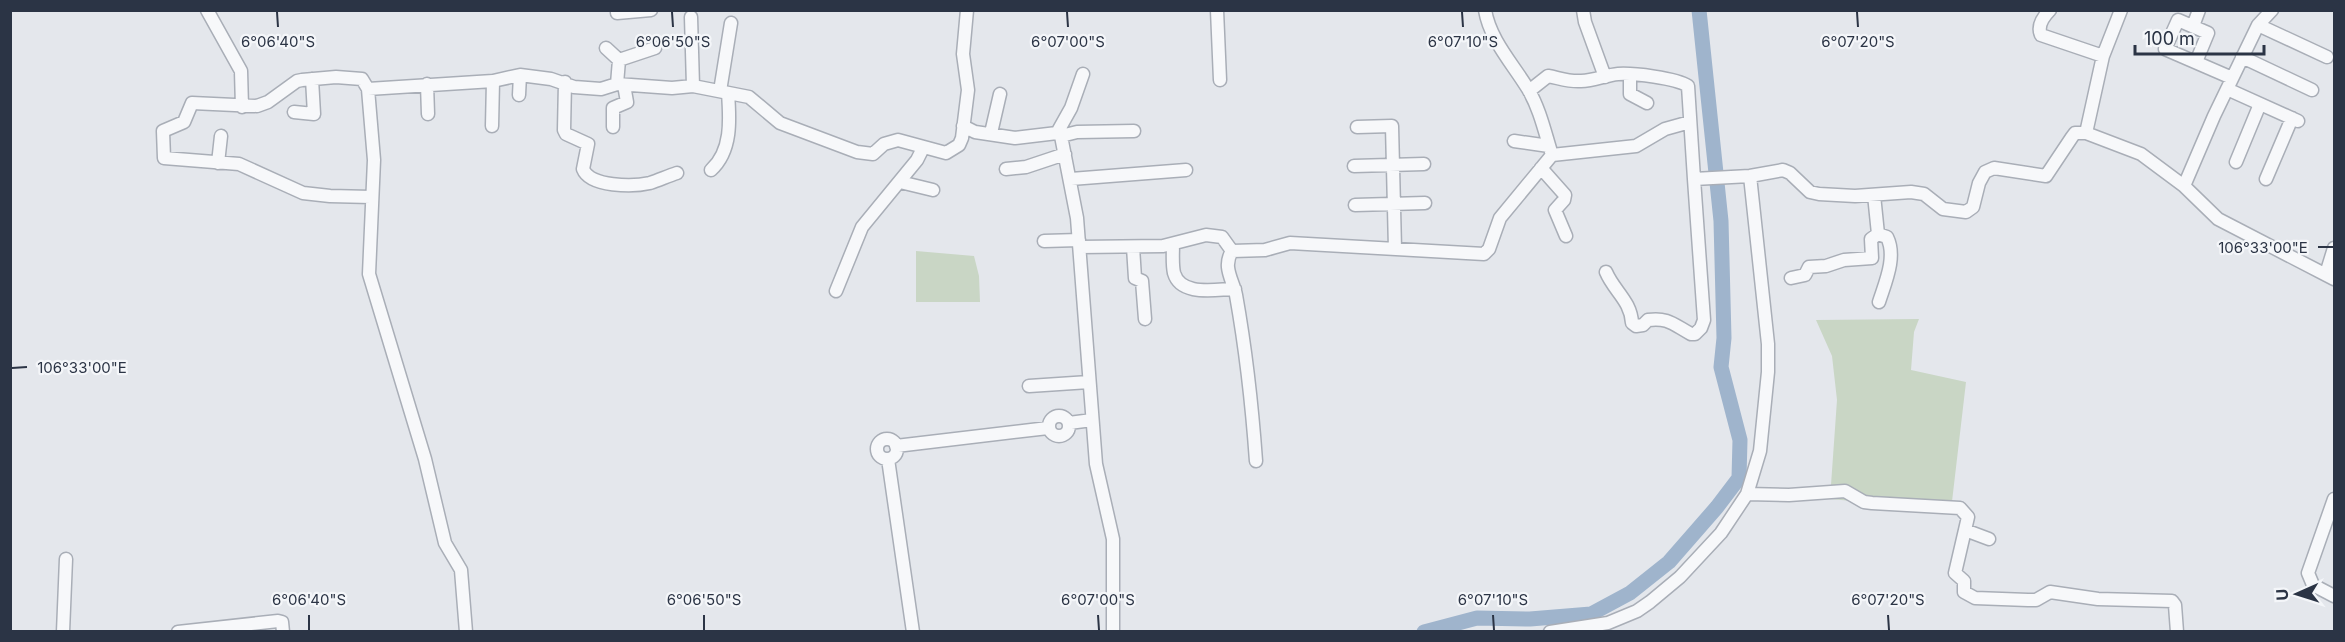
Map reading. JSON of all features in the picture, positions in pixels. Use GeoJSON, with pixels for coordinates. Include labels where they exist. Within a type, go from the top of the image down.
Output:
{"type":"FeatureCollection","features":[{"type":"Feature","properties":{"kind":"street"},"geometry":{"type":"LineString","coordinates":[[207,10],[241,71],[242,107]]}},
{"type":"Feature","properties":{"kind":"street"},"geometry":{"type":"LineString","coordinates":[[617,10],[617,13],[651,10]]}},
{"type":"Feature","properties":{"kind":"street"},"geometry":{"type":"LineString","coordinates":[[368,89],[493,81],[520,75],[565,82],[574,87],[595,88],[621,85],[672,88],[693,86],[753,99],[780,123],[857,152],[873,154],[884,144],[898,140],[946,153],[959,145],[963,126],[968,90],[963,54],[967,10]]}},
{"type":"Feature","properties":{"kind":"street"},"geometry":{"type":"LineString","coordinates":[[1217,10],[1220,80]]}},
{"type":"Feature","properties":{"kind":"street"},"geometry":{"type":"LineString","coordinates":[[1353,244],[1480,254],[1488,252],[1500,218],[1541,168],[1551,151],[1529,91],[1489,27],[1485,10]]}},
{"type":"Feature","properties":{"kind":"street"},"geometry":{"type":"LineString","coordinates":[[1583,10],[1585,22],[1605,77]]}},
{"type":"Feature","properties":{"kind":"street"},"geometry":{"type":"LineString","coordinates":[[2050,10],[2043,17],[2040,25],[2041,35],[2103,57]]}},
{"type":"Feature","properties":{"kind":"street"},"geometry":{"type":"LineString","coordinates":[[2086,133],[2103,57],[2121,10]]}},
{"type":"Feature","properties":{"kind":"street"},"geometry":{"type":"LineString","coordinates":[[2193,26],[2199,10]]}},
{"type":"Feature","properties":{"kind":"street"},"geometry":{"type":"LineString","coordinates":[[2184,186],[2242,57],[2258,25],[2268,11]]}},
{"type":"Feature","properties":{"kind":"street"},"geometry":{"type":"LineString","coordinates":[[691,17],[693,86]]}},
{"type":"Feature","properties":{"kind":"street"},"geometry":{"type":"LineString","coordinates":[[2196,62],[2208,33],[2178,20],[2165,49],[2196,62],[2260,104],[2295,120],[2266,179]]}},
{"type":"Feature","properties":{"kind":"street"},"geometry":{"type":"LineString","coordinates":[[711,170],[723,158],[728,138],[724,92],[730,23]]}},
{"type":"Feature","properties":{"kind":"street"},"geometry":{"type":"LineString","coordinates":[[2258,25],[2327,57]]}},
{"type":"Feature","properties":{"kind":"street"},"geometry":{"type":"LineString","coordinates":[[606,48],[619,60],[621,85],[627,102],[614,107],[613,128]]}},
{"type":"Feature","properties":{"kind":"street"},"geometry":{"type":"LineString","coordinates":[[619,60],[655,48]]}},
{"type":"Feature","properties":{"kind":"street"},"geometry":{"type":"LineString","coordinates":[[2242,57],[2313,90]]}},
{"type":"Feature","properties":{"kind":"street"},"geometry":{"type":"LineString","coordinates":[[1083,74],[1059,134],[1071,179],[1079,244],[1092,420],[1100,488],[1113,539],[1113,632]]}},
{"type":"Feature","properties":{"kind":"street"},"geometry":{"type":"LineString","coordinates":[[1529,91],[1548,76],[1576,81],[1630,74],[1673,80],[1688,86],[1690,122],[1699,178],[1704,321],[1701,328],[1695,334],[1691,334],[1665,319],[1648,320],[1640,326],[1633,325],[1627,302],[1610,281],[1606,272]]}},
{"type":"Feature","properties":{"kind":"street"},"geometry":{"type":"LineString","coordinates":[[1630,74],[1630,94],[1647,103]]}},
{"type":"Feature","properties":{"kind":"street"},"geometry":{"type":"LineString","coordinates":[[519,95],[520,75]]}},
{"type":"Feature","properties":{"kind":"street"},"geometry":{"type":"LineString","coordinates":[[294,112],[315,114],[312,79]]}},
{"type":"Feature","properties":{"kind":"street"},"geometry":{"type":"LineString","coordinates":[[371,197],[330,196],[299,192],[239,164],[164,158],[163,131],[184,122],[192,103],[242,107],[264,104],[297,81],[362,79],[368,89],[374,160],[369,274],[424,459],[445,543],[462,570],[466,632]]}},
{"type":"Feature","properties":{"kind":"street"},"geometry":{"type":"LineString","coordinates":[[492,126],[493,81]]}},
{"type":"Feature","properties":{"kind":"street"},"geometry":{"type":"LineString","coordinates":[[565,82],[564,130],[566,134],[588,144],[583,170],[587,177],[598,182],[631,184],[648,183],[677,173]]}},
{"type":"Feature","properties":{"kind":"street"},"geometry":{"type":"LineString","coordinates":[[427,84],[428,114]]}},
{"type":"Feature","properties":{"kind":"street"},"geometry":{"type":"LineString","coordinates":[[991,133],[1000,94]]}},
{"type":"Feature","properties":{"kind":"street"},"geometry":{"type":"LineString","coordinates":[[2236,162],[2260,104]]}},
{"type":"Feature","properties":{"kind":"street"},"geometry":{"type":"LineString","coordinates":[[1514,141],[1551,151],[1636,146],[1665,129],[1690,122]]}},
{"type":"Feature","properties":{"kind":"street"},"geometry":{"type":"LineString","coordinates":[[963,126],[975,132],[1015,138],[1077,132],[1134,131]]}},
{"type":"Feature","properties":{"kind":"street"},"geometry":{"type":"LineString","coordinates":[[1357,127],[1392,126],[1394,246]]}},
{"type":"Feature","properties":{"kind":"street"},"geometry":{"type":"LineString","coordinates":[[1699,178],[1750,176],[1783,170],[1790,173],[1810,192],[1834,195],[1911,192],[1924,194],[1943,209],[1962,212],[1971,209],[1982,175],[1989,169],[2046,176],[2072,136],[2075,133],[2086,133],[2141,154],[2184,186],[2218,219],[2330,276],[2334,248]]}},
{"type":"Feature","properties":{"kind":"street"},"geometry":{"type":"LineString","coordinates":[[218,163],[221,136]]}},
{"type":"Feature","properties":{"kind":"street"},"geometry":{"type":"LineString","coordinates":[[836,291],[862,227],[900,182],[923,148]]}},
{"type":"Feature","properties":{"kind":"street"},"geometry":{"type":"LineString","coordinates":[[1006,169],[1026,167],[1065,154]]}},
{"type":"Feature","properties":{"kind":"street"},"geometry":{"type":"LineString","coordinates":[[1354,166],[1424,165]]}},
{"type":"Feature","properties":{"kind":"street"},"geometry":{"type":"LineString","coordinates":[[1541,168],[1565,195],[1555,212],[1566,236]]}},
{"type":"Feature","properties":{"kind":"street"},"geometry":{"type":"LineString","coordinates":[[1071,179],[1186,170]]}},
{"type":"Feature","properties":{"kind":"street"},"geometry":{"type":"LineString","coordinates":[[1550,632],[1608,623],[1637,611],[1650,602],[1674,582],[1715,540],[1747,494],[1760,452],[1768,372],[1768,344],[1750,176]]}},
{"type":"Feature","properties":{"kind":"street"},"geometry":{"type":"LineString","coordinates":[[900,182],[933,190]]}},
{"type":"Feature","properties":{"kind":"street"},"geometry":{"type":"LineString","coordinates":[[1874,195],[1878,234]]}},
{"type":"Feature","properties":{"kind":"street"},"geometry":{"type":"LineString","coordinates":[[1355,205],[1425,204]]}},
{"type":"Feature","properties":{"kind":"street"},"geometry":{"type":"LineString","coordinates":[[1791,278],[1805,275],[1809,267],[1826,266],[1844,260],[1872,258],[1871,238],[1878,234],[1887,237],[1891,249],[1888,273],[1879,302]]}},
{"type":"Feature","properties":{"kind":"street"},"geometry":{"type":"LineString","coordinates":[[1044,242],[1133,246],[1173,244],[1206,235],[1218,236],[1225,240],[1232,251],[1227,267],[1229,279],[1235,289],[1250,381],[1256,461]]}},
{"type":"Feature","properties":{"kind":"street"},"geometry":{"type":"LineString","coordinates":[[1232,251],[1265,250],[1290,243],[1394,246],[1426,242]]}},
{"type":"Feature","properties":{"kind":"street"},"geometry":{"type":"LineString","coordinates":[[1173,244],[1173,271],[1183,286],[1192,289],[1235,289]]}},
{"type":"Feature","properties":{"kind":"street"},"geometry":{"type":"LineString","coordinates":[[1133,246],[1135,278],[1142,281],[1145,320]]}},
{"type":"Feature","properties":{"kind":"street"},"geometry":{"type":"LineString","coordinates":[[1029,386],[1089,382]]}},
{"type":"Feature","properties":{"kind":"street"},"geometry":{"type":"LineString","coordinates":[[913,632],[888,459],[896,453],[896,446],[1048,428],[1052,434],[1059,436],[1066,434],[1069,423],[1092,420]]}},
{"type":"Feature","properties":{"kind":"street"},"geometry":{"type":"LineString","coordinates":[[1747,494],[1790,495],[1845,491],[1864,502],[1958,508],[1968,515],[1955,573],[1964,581],[1964,592],[1967,596],[2036,600],[2050,592],[2098,599],[2172,602],[2175,605],[2177,632]]}},
{"type":"Feature","properties":{"kind":"street"},"geometry":{"type":"LineString","coordinates":[[2334,499],[2308,573],[2313,585],[2334,596]]}},
{"type":"Feature","properties":{"kind":"street"},"geometry":{"type":"LineString","coordinates":[[1965,531],[1989,540]]}},
{"type":"Feature","properties":{"kind":"street"},"geometry":{"type":"LineString","coordinates":[[63,632],[66,559]]}},
{"type":"Feature","properties":{"kind":"street"},"geometry":{"type":"LineString","coordinates":[[178,632],[278,621],[282,622],[283,632]]}},
{"type":"Feature","properties":{"kind":"green space"},"geometry":{"type":"Polygon","coordinates":[[[916,251],[974,256],[979,276],[980,302],[916,302],[916,251]]]}},
{"type":"Feature","properties":{"kind":"green space"},"geometry":{"type":"Polygon","coordinates":[[[1919,319],[1914,332],[1911,370],[1966,382],[1951,510],[1830,499],[1837,400],[1832,356],[1816,320],[1919,319]]]}},
{"type":"Feature","properties":{"kind":"waterway"},"geometry":{"type":"LineString","coordinates":[[1424,632],[1477,618],[1530,619],[1591,614],[1630,593],[1669,562],[1739,478],[1740,440],[1721,367],[1724,338],[1721,221],[1699,10]]}}]}
